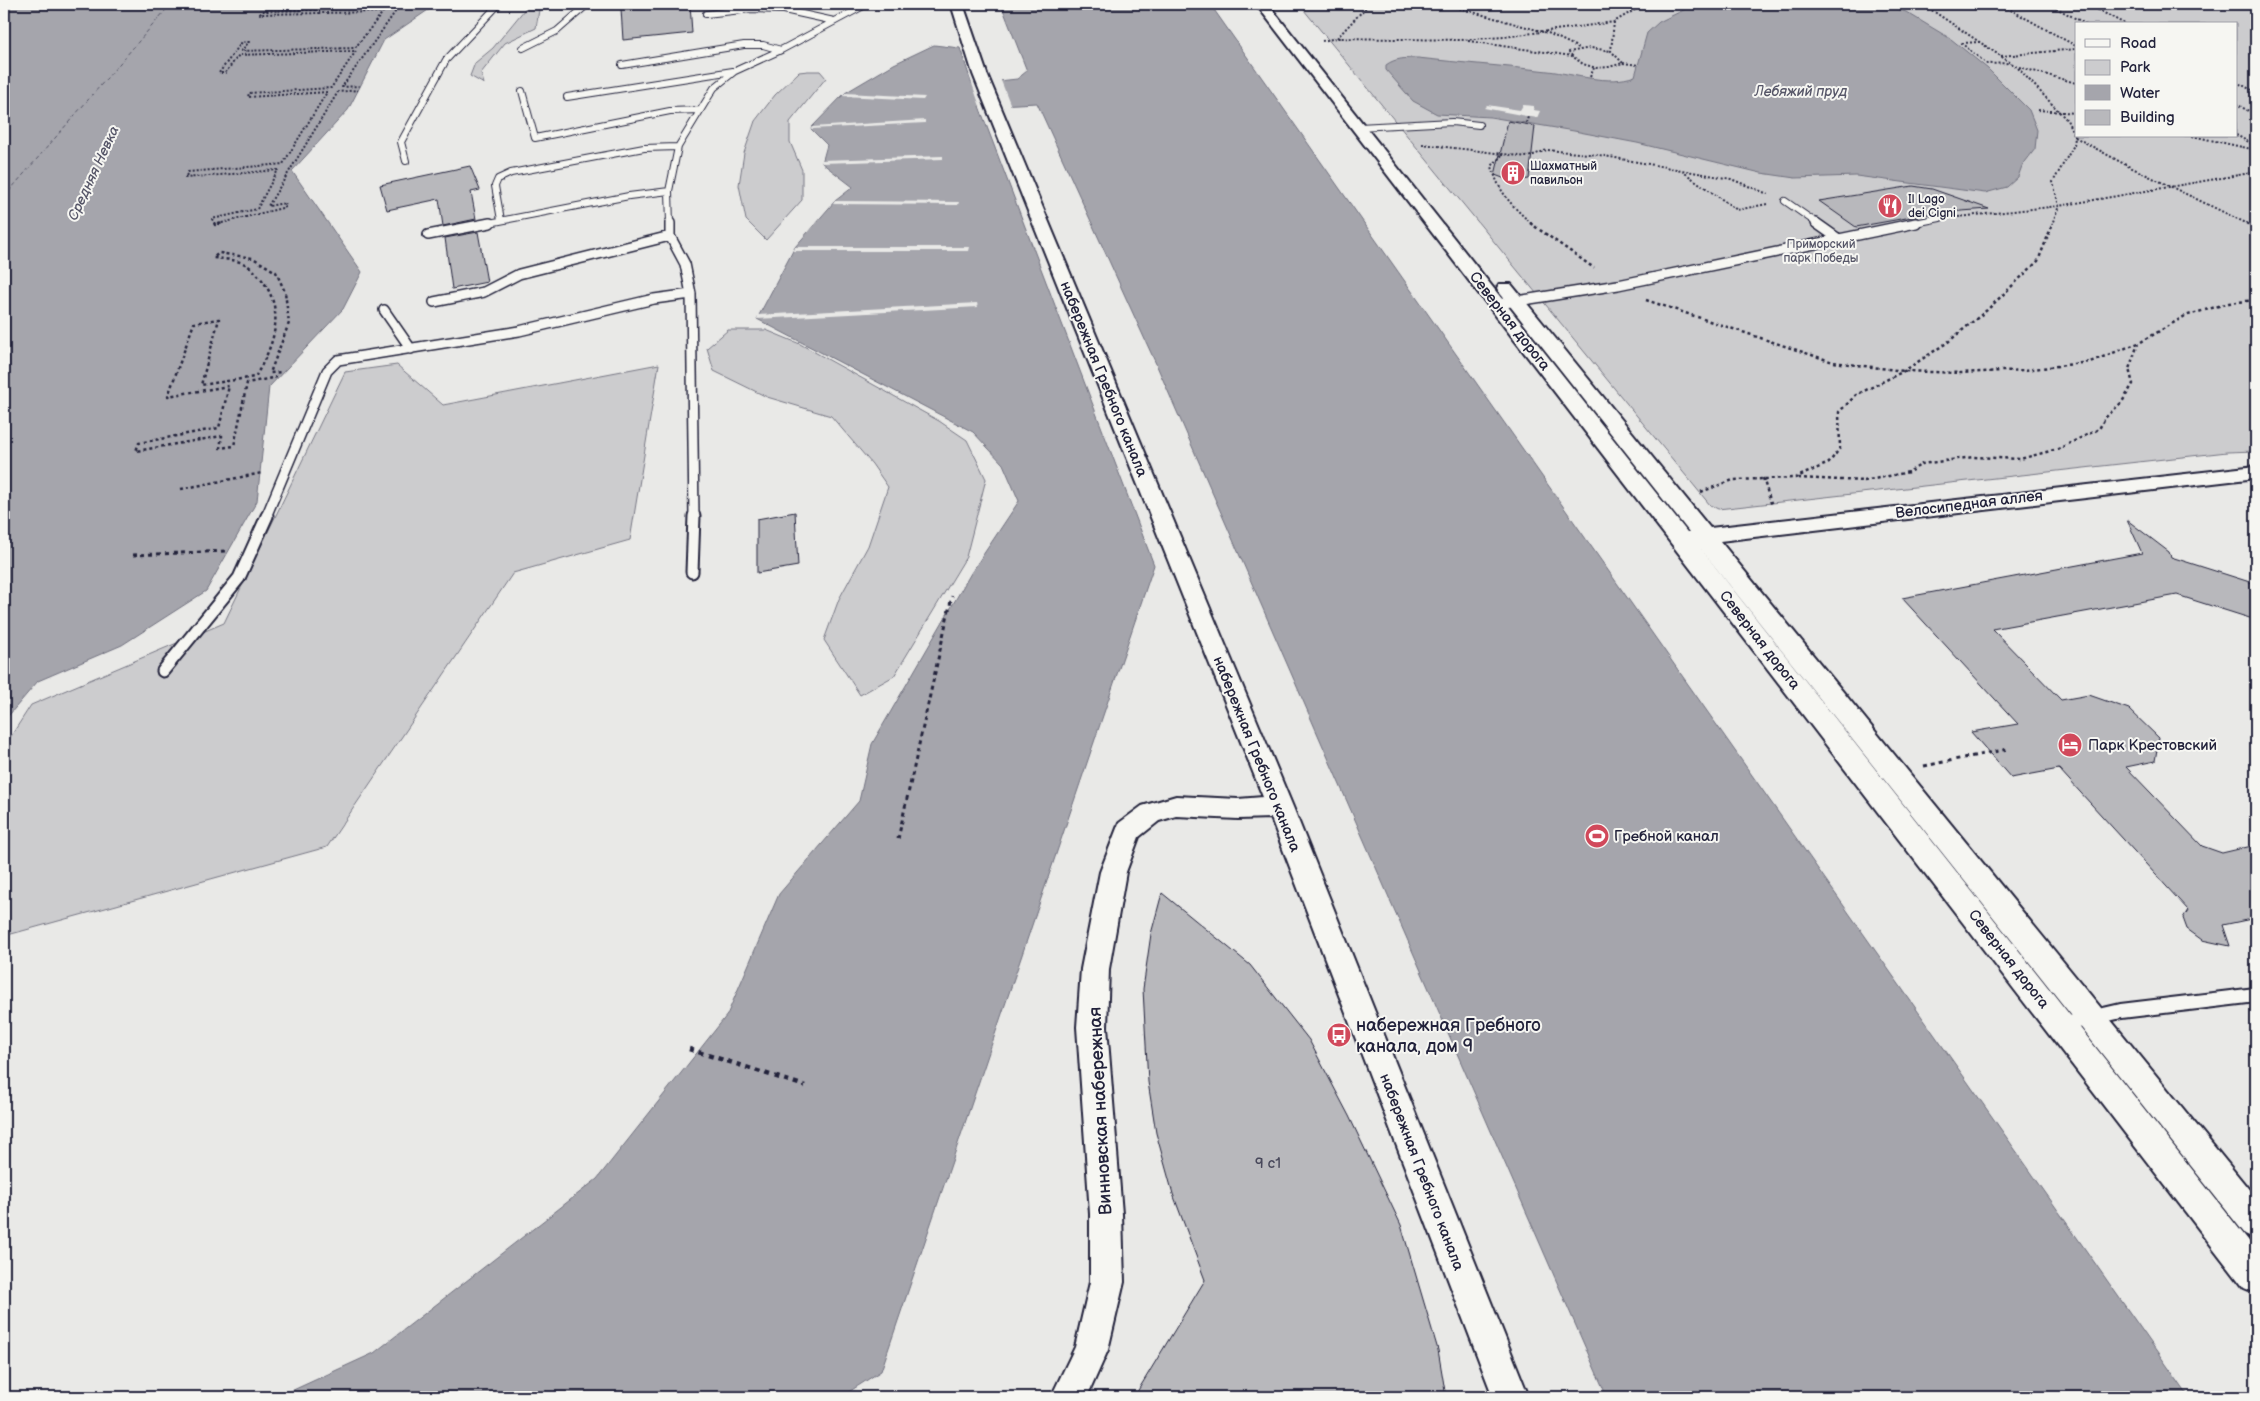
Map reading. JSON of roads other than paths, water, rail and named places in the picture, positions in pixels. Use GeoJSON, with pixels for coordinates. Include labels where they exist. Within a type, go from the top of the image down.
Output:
{"type":"FeatureCollection","features":[{"type":"Feature","properties":{"kind":"street","name":"набережная Гребного канала"},"geometry":{"type":"LineString","coordinates":[[957,4],[980,74],[1280,807],[1506,1391]]}},
{"type":"Feature","properties":{"kind":"street","name":"Северная дорога"},"geometry":{"type":"LineString","coordinates":[[1262,4],[1467,240]]}},
{"type":"Feature","properties":{"kind":"street","name":"Северная дорога"},"geometry":{"type":"LineString","coordinates":[[1277,4],[1498,304],[2091,1018],[2256,1223]]}},
{"type":"Feature","properties":{"kind":"street","name":"Северная дорога"},"geometry":{"type":"LineString","coordinates":[[1498,279],[2061,1025],[2256,1276]]}},
{"type":"Feature","properties":{"kind":"street","name":"Велосипедная аллея"},"geometry":{"type":"LineString","coordinates":[[1693,538],[2256,472]]}},
{"type":"Feature","properties":{"kind":"street","name":"Винновская набережная"},"geometry":{"type":"LineString","coordinates":[[1069,1397],[1091,1350],[1106,1282],[1106,1214],[1092,1027],[1095,969],[1113,872],[1128,832],[1151,813],[1176,806],[1238,809],[1280,807]]}},
{"type":"Feature","properties":{"kind":"lane"},"geometry":{"type":"LineString","coordinates":[[406,161],[400,142],[446,60],[499,4]]}},
{"type":"Feature","properties":{"kind":"lane"},"geometry":{"type":"LineString","coordinates":[[523,48],[557,31],[588,4]]}},
{"type":"Feature","properties":{"kind":"lane"},"geometry":{"type":"LineString","coordinates":[[567,97],[734,71],[781,50],[867,4]]}},
{"type":"Feature","properties":{"kind":"lane"},"geometry":{"type":"LineString","coordinates":[[706,14],[751,9],[784,10],[834,21]]}},
{"type":"Feature","properties":{"kind":"lane"},"geometry":{"type":"LineString","coordinates":[[622,65],[744,45],[763,45],[781,50]]}},
{"type":"Feature","properties":{"kind":"lane"},"geometry":{"type":"LineString","coordinates":[[692,572],[694,508],[691,294],[685,264],[670,236],[669,191],[678,147],[714,88],[734,71]]}},
{"type":"Feature","properties":{"kind":"lane"},"geometry":{"type":"LineString","coordinates":[[522,91],[535,138],[670,111],[700,110]]}},
{"type":"Feature","properties":{"kind":"lane"},"geometry":{"type":"LineString","coordinates":[[1366,126],[1452,122],[1479,125]]}},
{"type":"Feature","properties":{"kind":"lane"},"geometry":{"type":"LineString","coordinates":[[501,220],[494,186],[498,179],[511,173],[644,148],[678,147]]}},
{"type":"Feature","properties":{"kind":"lane"},"geometry":{"type":"LineString","coordinates":[[428,234],[629,196],[669,191]]}},
{"type":"Feature","properties":{"kind":"lane"},"geometry":{"type":"LineString","coordinates":[[1785,201],[1840,240]]}},
{"type":"Feature","properties":{"kind":"lane"},"geometry":{"type":"LineString","coordinates":[[1498,304],[1618,285],[1940,218]]}},
{"type":"Feature","properties":{"kind":"lane"},"geometry":{"type":"LineString","coordinates":[[434,302],[484,292],[519,274],[670,236]]}},
{"type":"Feature","properties":{"kind":"lane"},"geometry":{"type":"LineString","coordinates":[[163,671],[239,578],[293,456],[327,371],[338,360],[519,331],[654,299],[691,294]]}},
{"type":"Feature","properties":{"kind":"lane"},"geometry":{"type":"LineString","coordinates":[[384,310],[411,349]]}},
{"type":"Feature","properties":{"kind":"lane"},"geometry":{"type":"LineString","coordinates":[[2061,1025],[2121,1012],[2256,995]]}},
{"type":"Feature","properties":{"kind":"water","name":"Средняя Невка"},"geometry":{"type":"Polygon","coordinates":[[[4,4],[437,4],[384,40],[348,110],[292,171],[362,272],[343,309],[269,387],[257,501],[206,591],[122,645],[38,681],[4,721],[4,4]]]}},
{"type":"Feature","properties":{"kind":"water","name":"Гребной канал"},"geometry":{"type":"Polygon","coordinates":[[[1001,4],[1210,4],[2189,1397],[1607,1397],[1157,366],[1037,103],[979,106],[1154,565],[881,1371],[841,1397],[278,1397],[374,1353],[597,1179],[727,1015],[779,894],[859,801],[872,744],[971,573],[1019,501],[1003,464],[973,432],[757,319],[795,247],[835,201],[853,187],[822,163],[827,145],[811,129],[812,127],[845,93],[894,64],[934,45],[960,48],[972,84],[1017,79],[1027,71],[1001,4]]]}},
{"type":"Feature","properties":{"kind":"water","name":"Лебяжий пруд"},"geometry":{"type":"Polygon","coordinates":[[[1696,4],[1883,4],[1906,12],[1951,39],[1988,69],[2029,110],[2037,130],[2035,149],[2022,166],[2018,177],[2007,187],[1985,193],[1856,176],[1795,178],[1761,173],[1637,143],[1574,131],[1490,117],[1437,114],[1413,101],[1386,70],[1386,65],[1393,61],[1405,58],[1418,58],[1548,71],[1603,80],[1625,79],[1635,76],[1647,33],[1659,22],[1696,4]]]}},
{"type":"Feature","properties":{"kind":"place","name":"Шахматный павильон"},"geometry":{"type":"Point","coordinates":[1513,173]}},
{"type":"Feature","properties":{"kind":"place","name":"Il Lago dei Cigni"},"geometry":{"type":"Point","coordinates":[1890,206]}},
{"type":"Feature","properties":{"kind":"place","name":"Парк Крестовский"},"geometry":{"type":"Point","coordinates":[2070,745]}},
{"type":"Feature","properties":{"kind":"place","name":"Гребной канал"},"geometry":{"type":"Point","coordinates":[1597,836]}},
{"type":"Feature","properties":{"kind":"place","name":"набережная Гребного канала, дом 9"},"geometry":{"type":"Point","coordinates":[1339,1035]}},
{"type":"Feature","properties":{"kind":"park label","name":"Приморский парк Победы"},"geometry":{"type":"Point","coordinates":[1821,251]}}]}
